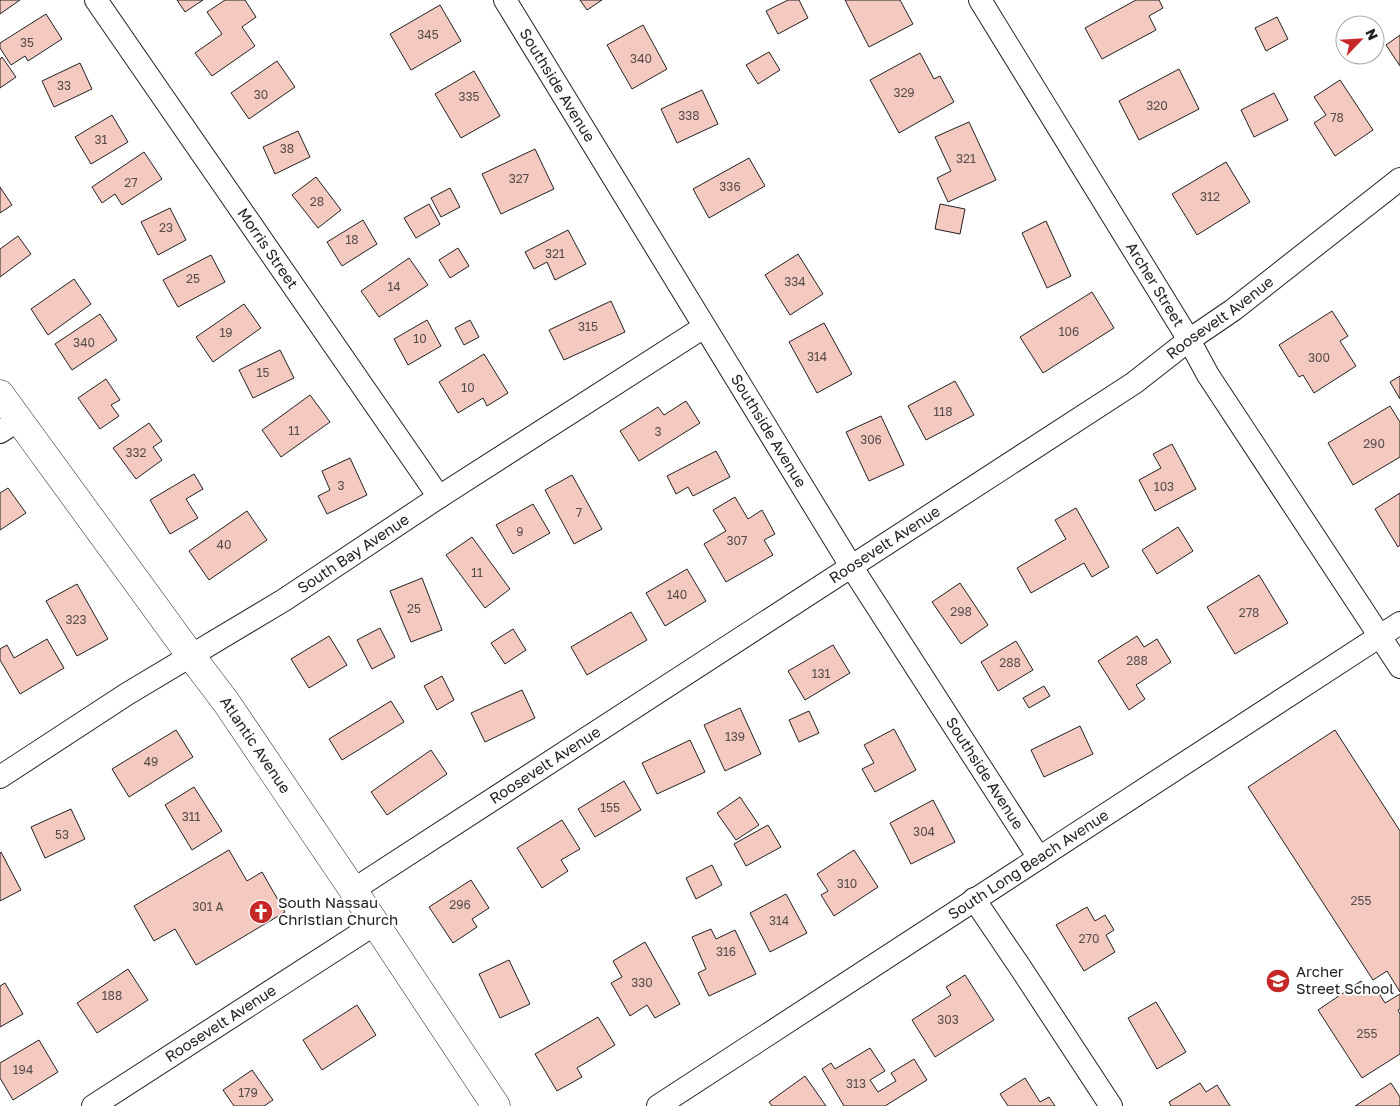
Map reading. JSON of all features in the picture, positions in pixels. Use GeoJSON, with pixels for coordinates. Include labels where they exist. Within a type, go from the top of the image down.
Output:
{"type":"FeatureCollection","features":[{"type":"Feature","properties":{"kind":"main road","name":"Atlantic Avenue"},"geometry":{"type":"LineString","coordinates":[[0,394],[9,426],[226,702],[496,1106]]}},
{"type":"Feature","properties":{"kind":"street","name":"Morris Street"},"geometry":{"type":"LineString","coordinates":[[96,0],[439,497]]}},
{"type":"Feature","properties":{"kind":"street","name":"Southside Avenue"},"geometry":{"type":"LineString","coordinates":[[504,0],[851,566],[1039,858]]}},
{"type":"Feature","properties":{"kind":"street","name":"Archer Street"},"geometry":{"type":"LineString","coordinates":[[980,0],[1189,340],[1208,375],[1400,667]]}},
{"type":"Feature","properties":{"kind":"street","name":"Roosevelt Avenue"},"geometry":{"type":"LineString","coordinates":[[353,890],[1134,383],[1189,340],[1233,310],[1400,179]]}},
{"type":"Feature","properties":{"kind":"street","name":"South Bay Avenue"},"geometry":{"type":"LineString","coordinates":[[0,777],[127,694],[284,600],[439,497],[704,327]]}},
{"type":"Feature","properties":{"kind":"street","name":"South Long Beach Avenue"},"geometry":{"type":"LineString","coordinates":[[658,1106],[1400,623]]}},
{"type":"Feature","properties":{"kind":"street"},"geometry":{"type":"LineString","coordinates":[[974,899],[1111,1106]]}},
{"type":"Feature","properties":{"kind":"street","name":"Roosevelt Avenue"},"geometry":{"type":"LineString","coordinates":[[93,1106],[375,924]]}},
{"type":"Feature","properties":{"kind":"building"},"geometry":{"type":"Polygon","coordinates":[[[0,0],[20,0],[0,14],[0,0]]]}},
{"type":"Feature","properties":{"kind":"building"},"geometry":{"type":"Polygon","coordinates":[[[177,0],[203,0],[185,12],[177,0]]]}},
{"type":"Feature","properties":{"kind":"building"},"geometry":{"type":"Polygon","coordinates":[[[225,0],[245,0],[256,17],[242,27],[255,46],[212,76],[195,53],[222,34],[207,12],[225,0]]]}},
{"type":"Feature","properties":{"kind":"building"},"geometry":{"type":"Polygon","coordinates":[[[580,0],[602,0],[587,10],[580,0]]]}},
{"type":"Feature","properties":{"kind":"building"},"geometry":{"type":"Polygon","coordinates":[[[788,0],[799,0],[808,18],[778,34],[766,11],[788,0]]]}},
{"type":"Feature","properties":{"kind":"building"},"geometry":{"type":"Polygon","coordinates":[[[845,0],[900,0],[913,24],[869,47],[845,0]]]}},
{"type":"Feature","properties":{"kind":"building"},"geometry":{"type":"Polygon","coordinates":[[[1136,0],[1159,0],[1163,8],[1149,16],[1156,30],[1102,59],[1085,28],[1136,0]]]}},
{"type":"Feature","properties":{"kind":"building"},"geometry":{"type":"Polygon","coordinates":[[[440,5],[461,41],[411,70],[390,34],[440,5]]]}},
{"type":"Feature","properties":{"kind":"building"},"geometry":{"type":"Polygon","coordinates":[[[46,14],[62,39],[28,61],[25,56],[11,65],[0,48],[0,43],[46,14]]]}},
{"type":"Feature","properties":{"kind":"building"},"geometry":{"type":"Polygon","coordinates":[[[1277,17],[1288,39],[1266,51],[1255,28],[1277,17]]]}},
{"type":"Feature","properties":{"kind":"building"},"geometry":{"type":"Polygon","coordinates":[[[643,25],[667,69],[632,89],[607,45],[643,25]]]}},
{"type":"Feature","properties":{"kind":"building"},"geometry":{"type":"Polygon","coordinates":[[[1400,35],[1400,66],[1386,45],[1400,35]]]}},
{"type":"Feature","properties":{"kind":"building"},"geometry":{"type":"Polygon","coordinates":[[[769,52],[780,70],[758,84],[746,65],[769,52]]]}},
{"type":"Feature","properties":{"kind":"building"},"geometry":{"type":"Polygon","coordinates":[[[920,53],[934,79],[940,76],[954,102],[899,133],[870,80],[920,53]]]}},
{"type":"Feature","properties":{"kind":"building"},"geometry":{"type":"Polygon","coordinates":[[[2,57],[16,77],[0,88],[0,59],[2,57]]]}},
{"type":"Feature","properties":{"kind":"building"},"geometry":{"type":"Polygon","coordinates":[[[277,61],[295,87],[249,119],[231,93],[277,61]]]}},
{"type":"Feature","properties":{"kind":"building"},"geometry":{"type":"Polygon","coordinates":[[[80,63],[92,89],[54,107],[42,81],[80,63]]]}},
{"type":"Feature","properties":{"kind":"building"},"geometry":{"type":"Polygon","coordinates":[[[1179,69],[1199,109],[1139,140],[1119,101],[1179,69]]]}},
{"type":"Feature","properties":{"kind":"building"},"geometry":{"type":"Polygon","coordinates":[[[474,71],[500,116],[461,138],[435,94],[474,71]]]}},
{"type":"Feature","properties":{"kind":"building"},"geometry":{"type":"Polygon","coordinates":[[[1340,80],[1373,130],[1335,156],[1314,123],[1326,115],[1314,97],[1340,80]]]}},
{"type":"Feature","properties":{"kind":"building"},"geometry":{"type":"Polygon","coordinates":[[[702,90],[718,124],[677,143],[661,109],[702,90]]]}},
{"type":"Feature","properties":{"kind":"building"},"geometry":{"type":"Polygon","coordinates":[[[1274,93],[1288,120],[1254,137],[1241,110],[1274,93]]]}},
{"type":"Feature","properties":{"kind":"building"},"geometry":{"type":"Polygon","coordinates":[[[112,115],[128,142],[91,164],[75,137],[112,115]]]}},
{"type":"Feature","properties":{"kind":"building"},"geometry":{"type":"Polygon","coordinates":[[[969,122],[996,180],[948,202],[937,178],[951,171],[935,137],[969,122]]]}},
{"type":"Feature","properties":{"kind":"building"},"geometry":{"type":"Polygon","coordinates":[[[298,131],[310,157],[275,174],[263,147],[298,131]]]}},
{"type":"Feature","properties":{"kind":"building"},"geometry":{"type":"Polygon","coordinates":[[[535,149],[554,189],[501,214],[482,174],[535,149]]]}},
{"type":"Feature","properties":{"kind":"building"},"geometry":{"type":"Polygon","coordinates":[[[144,152],[162,179],[122,205],[115,194],[102,203],[92,187],[144,152]]]}},
{"type":"Feature","properties":{"kind":"building"},"geometry":{"type":"Polygon","coordinates":[[[749,158],[765,186],[709,218],[693,189],[749,158]]]}},
{"type":"Feature","properties":{"kind":"building"},"geometry":{"type":"Polygon","coordinates":[[[1226,162],[1250,202],[1197,235],[1172,194],[1226,162]]]}},
{"type":"Feature","properties":{"kind":"building"},"geometry":{"type":"Polygon","coordinates":[[[316,177],[341,210],[318,228],[292,195],[316,177]]]}},
{"type":"Feature","properties":{"kind":"building"},"geometry":{"type":"Polygon","coordinates":[[[0,187],[12,205],[0,213],[0,187]]]}},
{"type":"Feature","properties":{"kind":"building"},"geometry":{"type":"Polygon","coordinates":[[[450,188],[460,207],[441,217],[431,198],[450,188]]]}},
{"type":"Feature","properties":{"kind":"building"},"geometry":{"type":"Polygon","coordinates":[[[429,204],[440,224],[416,238],[404,218],[429,204]]]}},
{"type":"Feature","properties":{"kind":"building"},"geometry":{"type":"Polygon","coordinates":[[[940,204],[965,209],[960,234],[935,229],[940,204]]]}},
{"type":"Feature","properties":{"kind":"building"},"geometry":{"type":"Polygon","coordinates":[[[170,208],[186,240],[158,255],[141,222],[170,208]]]}},
{"type":"Feature","properties":{"kind":"building"},"geometry":{"type":"Polygon","coordinates":[[[363,220],[377,244],[342,266],[327,242],[363,220]]]}},
{"type":"Feature","properties":{"kind":"building"},"geometry":{"type":"Polygon","coordinates":[[[1046,221],[1071,276],[1047,288],[1022,233],[1046,221]]]}},
{"type":"Feature","properties":{"kind":"building"},"geometry":{"type":"Polygon","coordinates":[[[568,230],[586,264],[555,280],[547,262],[534,269],[525,252],[568,230]]]}},
{"type":"Feature","properties":{"kind":"building"},"geometry":{"type":"Polygon","coordinates":[[[18,236],[31,254],[0,277],[0,249],[18,236]]]}},
{"type":"Feature","properties":{"kind":"building"},"geometry":{"type":"Polygon","coordinates":[[[458,248],[469,266],[450,278],[439,260],[458,248]]]}},
{"type":"Feature","properties":{"kind":"building"},"geometry":{"type":"Polygon","coordinates":[[[798,254],[823,294],[790,315],[765,275],[798,254]]]}},
{"type":"Feature","properties":{"kind":"building"},"geometry":{"type":"Polygon","coordinates":[[[211,255],[225,282],[178,307],[163,280],[211,255]]]}},
{"type":"Feature","properties":{"kind":"building"},"geometry":{"type":"Polygon","coordinates":[[[409,258],[428,285],[379,317],[361,291],[409,258]]]}},
{"type":"Feature","properties":{"kind":"building"},"geometry":{"type":"Polygon","coordinates":[[[74,279],[91,304],[48,335],[31,309],[74,279]]]}},
{"type":"Feature","properties":{"kind":"building"},"geometry":{"type":"Polygon","coordinates":[[[1092,292],[1114,328],[1043,373],[1020,337],[1092,292]]]}},
{"type":"Feature","properties":{"kind":"building"},"geometry":{"type":"Polygon","coordinates":[[[611,301],[625,332],[564,360],[549,330],[611,301]]]}},
{"type":"Feature","properties":{"kind":"building"},"geometry":{"type":"Polygon","coordinates":[[[244,304],[261,328],[213,362],[196,337],[244,304]]]}},
{"type":"Feature","properties":{"kind":"building"},"geometry":{"type":"Polygon","coordinates":[[[1332,311],[1348,336],[1340,341],[1356,366],[1314,393],[1303,375],[1299,377],[1279,345],[1332,311]]]}},
{"type":"Feature","properties":{"kind":"building"},"geometry":{"type":"Polygon","coordinates":[[[100,314],[117,340],[72,370],[55,344],[100,314]]]}},
{"type":"Feature","properties":{"kind":"building"},"geometry":{"type":"Polygon","coordinates":[[[427,320],[441,346],[408,365],[394,339],[427,320]]]}},
{"type":"Feature","properties":{"kind":"building"},"geometry":{"type":"Polygon","coordinates":[[[470,320],[479,337],[464,345],[455,328],[470,320]]]}},
{"type":"Feature","properties":{"kind":"building"},"geometry":{"type":"Polygon","coordinates":[[[824,323],[852,374],[817,393],[789,342],[824,323]]]}},
{"type":"Feature","properties":{"kind":"building"},"geometry":{"type":"Polygon","coordinates":[[[280,350],[294,378],[253,398],[239,370],[280,350]]]}},
{"type":"Feature","properties":{"kind":"building"},"geometry":{"type":"Polygon","coordinates":[[[484,354],[508,393],[487,406],[483,398],[458,413],[439,382],[484,354]]]}},
{"type":"Feature","properties":{"kind":"building"},"geometry":{"type":"Polygon","coordinates":[[[1400,376],[1400,399],[1390,382],[1400,376]]]}},
{"type":"Feature","properties":{"kind":"building"},"geometry":{"type":"Polygon","coordinates":[[[106,379],[120,400],[111,405],[119,416],[100,429],[78,398],[106,379]]]}},
{"type":"Feature","properties":{"kind":"building"},"geometry":{"type":"Polygon","coordinates":[[[955,381],[974,415],[926,440],[908,406],[955,381]]]}},
{"type":"Feature","properties":{"kind":"building"},"geometry":{"type":"Polygon","coordinates":[[[310,395],[330,422],[281,457],[262,430],[310,395]]]}},
{"type":"Feature","properties":{"kind":"building"},"geometry":{"type":"Polygon","coordinates":[[[686,401],[700,423],[639,461],[620,431],[658,407],[664,415],[686,401]]]}},
{"type":"Feature","properties":{"kind":"building"},"geometry":{"type":"Polygon","coordinates":[[[1390,406],[1400,422],[1400,457],[1353,485],[1328,443],[1390,406]]]}},
{"type":"Feature","properties":{"kind":"building"},"geometry":{"type":"Polygon","coordinates":[[[881,416],[904,465],[869,481],[846,432],[881,416]]]}},
{"type":"Feature","properties":{"kind":"building"},"geometry":{"type":"Polygon","coordinates":[[[149,423],[162,441],[153,447],[162,460],[136,479],[113,448],[149,423]]]}},
{"type":"Feature","properties":{"kind":"building"},"geometry":{"type":"Polygon","coordinates":[[[1172,444],[1196,489],[1155,511],[1139,480],[1161,468],[1153,454],[1172,444]]]}},
{"type":"Feature","properties":{"kind":"building"},"geometry":{"type":"Polygon","coordinates":[[[716,451],[730,477],[693,496],[688,487],[676,494],[667,476],[716,451]]]}},
{"type":"Feature","properties":{"kind":"building"},"geometry":{"type":"Polygon","coordinates":[[[350,458],[367,495],[327,514],[318,496],[330,490],[322,471],[350,458]]]}},
{"type":"Feature","properties":{"kind":"building"},"geometry":{"type":"Polygon","coordinates":[[[194,474],[203,489],[186,499],[198,518],[170,534],[150,500],[194,474]]]}},
{"type":"Feature","properties":{"kind":"building"},"geometry":{"type":"Polygon","coordinates":[[[572,475],[602,529],[574,544],[545,490],[572,475]]]}},
{"type":"Feature","properties":{"kind":"building"},"geometry":{"type":"Polygon","coordinates":[[[8,488],[26,513],[0,530],[0,493],[8,488]]]}},
{"type":"Feature","properties":{"kind":"building"},"geometry":{"type":"Polygon","coordinates":[[[1400,493],[1400,545],[1398,547],[1375,509],[1400,493]]]}},
{"type":"Feature","properties":{"kind":"building"},"geometry":{"type":"Polygon","coordinates":[[[735,497],[748,519],[762,510],[775,534],[764,540],[773,555],[726,582],[704,544],[726,531],[713,510],[735,497]]]}},
{"type":"Feature","properties":{"kind":"building"},"geometry":{"type":"Polygon","coordinates":[[[533,504],[550,533],[513,554],[496,525],[533,504]]]}},
{"type":"Feature","properties":{"kind":"building"},"geometry":{"type":"Polygon","coordinates":[[[1076,508],[1109,567],[1092,577],[1084,563],[1031,593],[1017,568],[1066,539],[1055,520],[1076,508]]]}},
{"type":"Feature","properties":{"kind":"building"},"geometry":{"type":"Polygon","coordinates":[[[247,511],[267,540],[209,580],[189,551],[247,511]]]}},
{"type":"Feature","properties":{"kind":"building"},"geometry":{"type":"Polygon","coordinates":[[[1178,527],[1193,551],[1157,574],[1142,550],[1178,527]]]}},
{"type":"Feature","properties":{"kind":"building"},"geometry":{"type":"Polygon","coordinates":[[[472,537],[510,589],[485,608],[446,555],[472,537]]]}},
{"type":"Feature","properties":{"kind":"building"},"geometry":{"type":"Polygon","coordinates":[[[687,569],[706,601],[665,626],[646,593],[687,569]]]}},
{"type":"Feature","properties":{"kind":"building"},"geometry":{"type":"Polygon","coordinates":[[[1259,575],[1288,623],[1235,654],[1207,607],[1259,575]]]}},
{"type":"Feature","properties":{"kind":"building"},"geometry":{"type":"Polygon","coordinates":[[[422,578],[442,630],[411,642],[390,591],[422,578]]]}},
{"type":"Feature","properties":{"kind":"building"},"geometry":{"type":"Polygon","coordinates":[[[960,583],[988,625],[961,644],[932,602],[960,583]]]}},
{"type":"Feature","properties":{"kind":"building"},"geometry":{"type":"Polygon","coordinates":[[[77,584],[108,639],[77,656],[46,601],[77,584]]]}},
{"type":"Feature","properties":{"kind":"building"},"geometry":{"type":"Polygon","coordinates":[[[631,612],[647,640],[587,675],[571,647],[631,612]]]}},
{"type":"Feature","properties":{"kind":"building"},"geometry":{"type":"Polygon","coordinates":[[[380,628],[395,657],[372,669],[357,640],[380,628]]]}},
{"type":"Feature","properties":{"kind":"building"},"geometry":{"type":"Polygon","coordinates":[[[513,629],[526,650],[505,664],[491,643],[513,629]]]}},
{"type":"Feature","properties":{"kind":"building"},"geometry":{"type":"Polygon","coordinates":[[[329,636],[347,665],[309,688],[291,659],[329,636]]]}},
{"type":"Feature","properties":{"kind":"building"},"geometry":{"type":"Polygon","coordinates":[[[1137,636],[1144,647],[1157,639],[1171,662],[1136,685],[1145,699],[1129,710],[1098,661],[1137,636]]]}},
{"type":"Feature","properties":{"kind":"building"},"geometry":{"type":"Polygon","coordinates":[[[47,639],[64,668],[20,694],[0,660],[0,649],[7,645],[14,658],[47,639]]]}},
{"type":"Feature","properties":{"kind":"building"},"geometry":{"type":"Polygon","coordinates":[[[1016,641],[1033,670],[998,691],[981,662],[1016,641]]]}},
{"type":"Feature","properties":{"kind":"building"},"geometry":{"type":"Polygon","coordinates":[[[833,645],[850,673],[805,700],[788,671],[833,645]]]}},
{"type":"Feature","properties":{"kind":"building"},"geometry":{"type":"Polygon","coordinates":[[[442,676],[454,700],[437,710],[424,686],[442,676]]]}},
{"type":"Feature","properties":{"kind":"building"},"geometry":{"type":"Polygon","coordinates":[[[1044,686],[1050,696],[1029,708],[1023,698],[1044,686]]]}},
{"type":"Feature","properties":{"kind":"building"},"geometry":{"type":"Polygon","coordinates":[[[522,690],[535,718],[485,742],[471,713],[522,690]]]}},
{"type":"Feature","properties":{"kind":"building"},"geometry":{"type":"Polygon","coordinates":[[[391,701],[404,722],[342,760],[329,739],[391,701]]]}},
{"type":"Feature","properties":{"kind":"building"},"geometry":{"type":"Polygon","coordinates":[[[740,708],[761,754],[725,771],[704,725],[740,708]]]}},
{"type":"Feature","properties":{"kind":"building"},"geometry":{"type":"Polygon","coordinates":[[[809,711],[819,733],[799,742],[789,720],[809,711]]]}},
{"type":"Feature","properties":{"kind":"building"},"geometry":{"type":"Polygon","coordinates":[[[1080,726],[1093,754],[1044,777],[1031,750],[1080,726]]]}},
{"type":"Feature","properties":{"kind":"building"},"geometry":{"type":"Polygon","coordinates":[[[894,729],[916,770],[875,792],[862,769],[874,763],[864,745],[894,729]]]}},
{"type":"Feature","properties":{"kind":"building"},"geometry":{"type":"Polygon","coordinates":[[[176,730],[193,757],[129,797],[112,769],[176,730]]]}},
{"type":"Feature","properties":{"kind":"building"},"geometry":{"type":"Polygon","coordinates":[[[1335,730],[1400,831],[1400,992],[1387,971],[1373,980],[1248,787],[1335,730]]]}},
{"type":"Feature","properties":{"kind":"building"},"geometry":{"type":"Polygon","coordinates":[[[690,740],[705,772],[657,794],[642,763],[690,740]]]}},
{"type":"Feature","properties":{"kind":"building"},"geometry":{"type":"Polygon","coordinates":[[[431,750],[447,774],[387,815],[371,792],[431,750]]]}},
{"type":"Feature","properties":{"kind":"building"},"geometry":{"type":"Polygon","coordinates":[[[624,781],[641,810],[595,837],[578,809],[624,781]]]}},
{"type":"Feature","properties":{"kind":"building"},"geometry":{"type":"Polygon","coordinates":[[[194,787],[222,831],[192,850],[165,805],[194,787]]]}},
{"type":"Feature","properties":{"kind":"building"},"geometry":{"type":"Polygon","coordinates":[[[740,797],[759,825],[736,840],[717,813],[740,797]]]}},
{"type":"Feature","properties":{"kind":"building"},"geometry":{"type":"Polygon","coordinates":[[[933,800],[955,842],[911,864],[890,823],[933,800]]]}},
{"type":"Feature","properties":{"kind":"building"},"geometry":{"type":"Polygon","coordinates":[[[71,809],[85,839],[45,858],[31,827],[71,809]]]}},
{"type":"Feature","properties":{"kind":"building"},"geometry":{"type":"Polygon","coordinates":[[[562,820],[580,849],[561,860],[568,871],[542,888],[517,848],[562,820]]]}},
{"type":"Feature","properties":{"kind":"building"},"geometry":{"type":"Polygon","coordinates":[[[768,825],[781,847],[746,866],[734,844],[768,825]]]}},
{"type":"Feature","properties":{"kind":"building"},"geometry":{"type":"Polygon","coordinates":[[[229,850],[247,881],[262,872],[285,912],[196,965],[175,929],[154,941],[134,906],[229,850]]]}},
{"type":"Feature","properties":{"kind":"building"},"geometry":{"type":"Polygon","coordinates":[[[854,850],[878,887],[834,916],[821,895],[828,891],[817,874],[854,850]]]}},
{"type":"Feature","properties":{"kind":"building"},"geometry":{"type":"Polygon","coordinates":[[[0,853],[21,890],[0,901],[0,853]]]}},
{"type":"Feature","properties":{"kind":"building"},"geometry":{"type":"Polygon","coordinates":[[[712,865],[722,885],[696,899],[686,878],[712,865]]]}},
{"type":"Feature","properties":{"kind":"building"},"geometry":{"type":"Polygon","coordinates":[[[471,880],[489,908],[472,919],[477,927],[453,943],[429,907],[471,880]]]}},
{"type":"Feature","properties":{"kind":"building"},"geometry":{"type":"Polygon","coordinates":[[[786,894],[807,933],[770,952],[750,913],[786,894]]]}},
{"type":"Feature","properties":{"kind":"building"},"geometry":{"type":"Polygon","coordinates":[[[1087,907],[1095,921],[1105,915],[1114,930],[1106,935],[1115,952],[1084,971],[1056,925],[1087,907]]]}},
{"type":"Feature","properties":{"kind":"building"},"geometry":{"type":"Polygon","coordinates":[[[711,929],[716,939],[735,930],[756,974],[709,996],[698,973],[706,969],[692,937],[711,929]]]}},
{"type":"Feature","properties":{"kind":"building"},"geometry":{"type":"Polygon","coordinates":[[[645,942],[680,1004],[655,1018],[647,1005],[630,1016],[611,983],[622,977],[613,961],[645,942]]]}},
{"type":"Feature","properties":{"kind":"building"},"geometry":{"type":"Polygon","coordinates":[[[509,960],[530,1004],[500,1018],[479,974],[509,960]]]}},
{"type":"Feature","properties":{"kind":"building"},"geometry":{"type":"Polygon","coordinates":[[[128,969],[148,1000],[97,1033],[77,1003],[128,969]]]}},
{"type":"Feature","properties":{"kind":"building"},"geometry":{"type":"Polygon","coordinates":[[[965,975],[994,1020],[935,1057],[912,1020],[951,995],[946,987],[965,975]]]}},
{"type":"Feature","properties":{"kind":"building"},"geometry":{"type":"Polygon","coordinates":[[[1361,981],[1367,990],[1374,985],[1385,1003],[1400,994],[1400,1009],[1398,1010],[1400,1014],[1400,1054],[1362,1078],[1318,1010],[1361,981]]]}},
{"type":"Feature","properties":{"kind":"building"},"geometry":{"type":"Polygon","coordinates":[[[5,983],[23,1014],[0,1027],[0,986],[5,983]]]}},
{"type":"Feature","properties":{"kind":"building"},"geometry":{"type":"Polygon","coordinates":[[[1156,1002],[1186,1052],[1157,1069],[1128,1018],[1156,1002]]]}},
{"type":"Feature","properties":{"kind":"building"},"geometry":{"type":"Polygon","coordinates":[[[357,1005],[376,1035],[322,1070],[303,1040],[357,1005]]]}},
{"type":"Feature","properties":{"kind":"building"},"geometry":{"type":"Polygon","coordinates":[[[598,1017],[615,1045],[577,1068],[582,1077],[557,1091],[535,1054],[598,1017]]]}},
{"type":"Feature","properties":{"kind":"building"},"geometry":{"type":"Polygon","coordinates":[[[39,1040],[58,1072],[13,1100],[0,1078],[0,1063],[39,1040]]]}},
{"type":"Feature","properties":{"kind":"building"},"geometry":{"type":"Polygon","coordinates":[[[870,1048],[885,1071],[870,1080],[878,1092],[896,1081],[891,1073],[914,1059],[927,1080],[885,1106],[844,1106],[822,1069],[831,1063],[835,1069],[870,1048]]]}},
{"type":"Feature","properties":{"kind":"building"},"geometry":{"type":"Polygon","coordinates":[[[252,1070],[273,1100],[264,1106],[234,1106],[223,1090],[252,1070]]]}},
{"type":"Feature","properties":{"kind":"building"},"geometry":{"type":"Polygon","coordinates":[[[805,1076],[826,1106],[772,1106],[769,1102],[805,1076]]]}},
{"type":"Feature","properties":{"kind":"building"},"geometry":{"type":"Polygon","coordinates":[[[1025,1078],[1040,1102],[1049,1097],[1055,1106],[1008,1106],[1000,1094],[1025,1078]]]}},
{"type":"Feature","properties":{"kind":"building"},"geometry":{"type":"Polygon","coordinates":[[[1200,1083],[1206,1092],[1217,1085],[1230,1106],[1171,1106],[1169,1102],[1200,1083]]]}},
{"type":"Feature","properties":{"kind":"building"},"geometry":{"type":"Polygon","coordinates":[[[1391,1083],[1400,1097],[1400,1106],[1355,1106],[1391,1083]]]}},
{"type":"Feature","properties":{"kind":"place","name":"South Nassau Christian Church"},"geometry":{"type":"Point","coordinates":[261,912]}},
{"type":"Feature","properties":{"kind":"place","name":"Archer Street School"},"geometry":{"type":"Point","coordinates":[1278,981]}}]}
